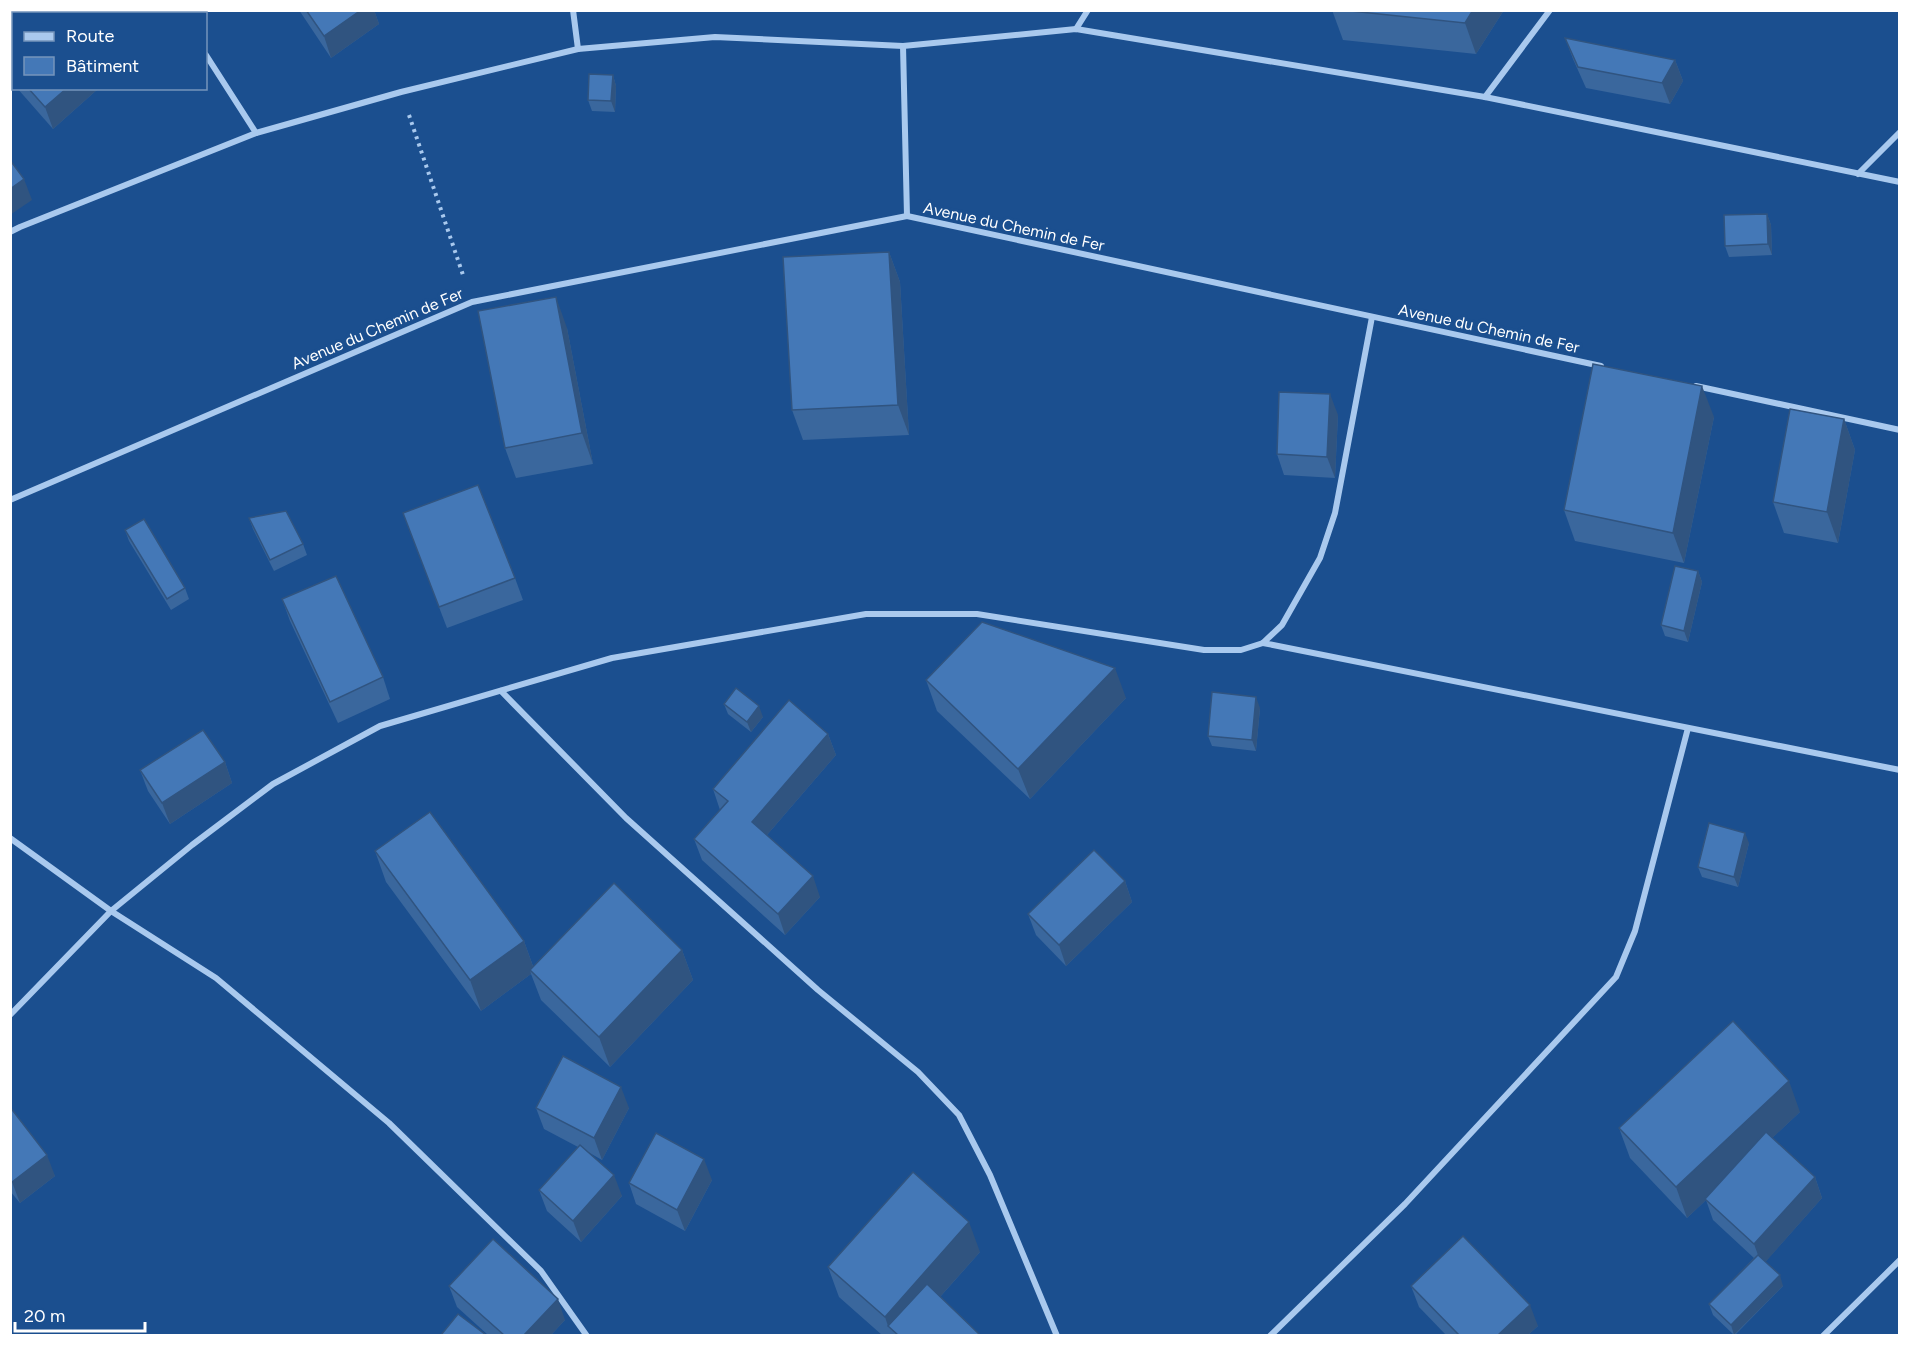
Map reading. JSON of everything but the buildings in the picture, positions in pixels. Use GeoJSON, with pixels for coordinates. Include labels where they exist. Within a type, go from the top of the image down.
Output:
{"type":"FeatureCollection","features":[{"type":"Feature","properties":{"kind":"street"},"geometry":{"type":"LineString","coordinates":[[573,10],[578,49]]}},
{"type":"Feature","properties":{"kind":"street"},"geometry":{"type":"LineString","coordinates":[[1076,29],[1088,10]]}},
{"type":"Feature","properties":{"kind":"street"},"geometry":{"type":"LineString","coordinates":[[1485,97],[1550,10]]}},
{"type":"Feature","properties":{"kind":"street"},"geometry":{"type":"LineString","coordinates":[[10,232],[20,226],[256,133],[401,92],[578,49],[715,36],[903,46],[1076,29],[1485,97],[1899,182]]}},
{"type":"Feature","properties":{"kind":"street"},"geometry":{"type":"LineString","coordinates":[[903,46],[907,216]]}},
{"type":"Feature","properties":{"kind":"street"},"geometry":{"type":"LineString","coordinates":[[207,57],[256,133]]}},
{"type":"Feature","properties":{"kind":"street"},"geometry":{"type":"LineString","coordinates":[[1858,174],[1899,132]]}},
{"type":"Feature","properties":{"kind":"street","name":"Avenue du Chemin de Fer"},"geometry":{"type":"LineString","coordinates":[[10,500],[472,302],[907,216],[1606,367]]}},
{"type":"Feature","properties":{"kind":"street"},"geometry":{"type":"LineString","coordinates":[[10,1015],[111,911],[192,845],[273,784],[380,726],[612,658],[866,614],[976,614],[1204,650],[1241,650],[1263,643],[1282,625],[1296,603],[1320,558],[1328,535],[1335,513],[1372,316]]}},
{"type":"Feature","properties":{"kind":"street"},"geometry":{"type":"LineString","coordinates":[[1689,384],[1899,430]]}},
{"type":"Feature","properties":{"kind":"street"},"geometry":{"type":"LineString","coordinates":[[1263,643],[1899,770]]}},
{"type":"Feature","properties":{"kind":"street"},"geometry":{"type":"LineString","coordinates":[[501,691],[626,818],[818,990],[918,1072],[959,1115],[990,1175],[1057,1335]]}},
{"type":"Feature","properties":{"kind":"street"},"geometry":{"type":"LineString","coordinates":[[1270,1335],[1405,1204],[1616,977],[1635,932],[1688,728]]}},
{"type":"Feature","properties":{"kind":"street"},"geometry":{"type":"LineString","coordinates":[[10,838],[111,911],[216,978],[389,1123],[541,1271],[587,1335]]}},
{"type":"Feature","properties":{"kind":"street"},"geometry":{"type":"LineString","coordinates":[[1823,1335],[1899,1260]]}},
{"type":"Feature","properties":{"kind":"path"},"geometry":{"type":"LineString","coordinates":[[401,92],[472,302]]}}]}
